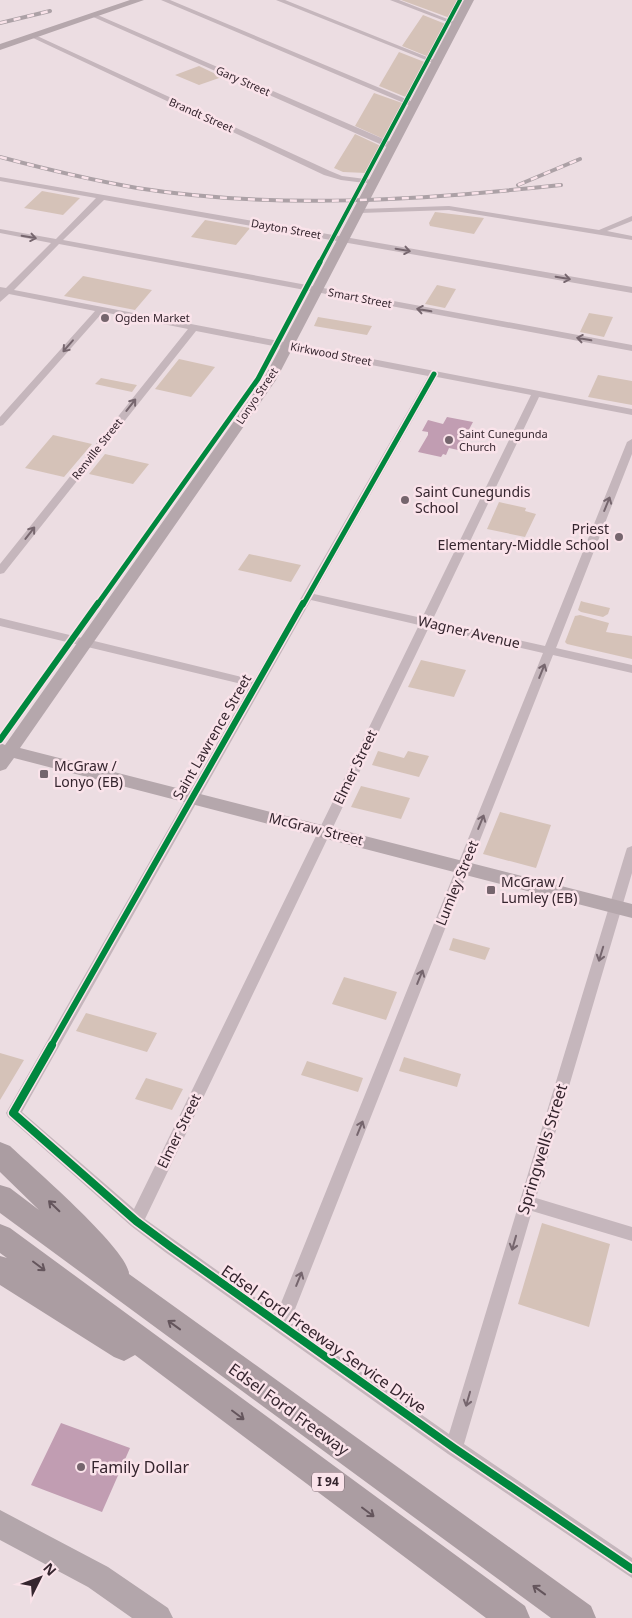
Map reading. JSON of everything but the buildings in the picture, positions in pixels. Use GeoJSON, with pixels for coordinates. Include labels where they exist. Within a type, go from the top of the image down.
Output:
{"type":"FeatureCollection","features":[{"type":"Feature","properties":{"kind":"highway"},"geometry":{"type":"LineString","coordinates":[[0,1154],[91,1241],[132,1295]]}},
{"type":"Feature","properties":{"kind":"highway","name":"Edsel Ford Freeway"},"geometry":{"type":"LineString","coordinates":[[0,1198],[579,1618]]}},
{"type":"Feature","properties":{"kind":"highway","name":"I 94"},"geometry":{"type":"LineString","coordinates":[[0,1237],[513,1618]]}},
{"type":"Feature","properties":{"kind":"highway"},"geometry":{"type":"LineString","coordinates":[[0,1269],[152,1366],[199,1386]]}},
{"type":"Feature","properties":{"kind":"main road"},"geometry":{"type":"LineString","coordinates":[[0,1524],[98,1577],[156,1617]]}},
{"type":"Feature","properties":{"kind":"street"},"geometry":{"type":"LineString","coordinates":[[0,47],[139,0]]}},
{"type":"Feature","properties":{"kind":"street"},"geometry":{"type":"LineString","coordinates":[[164,0],[414,104]]}},
{"type":"Feature","properties":{"kind":"street"},"geometry":{"type":"LineString","coordinates":[[279,0],[438,63]]}},
{"type":"Feature","properties":{"kind":"street"},"geometry":{"type":"LineString","coordinates":[[393,0],[457,24]]}},
{"type":"Feature","properties":{"kind":"street","name":"Lonyo Street"},"geometry":{"type":"LineString","coordinates":[[0,765],[5,750],[86,643],[264,388],[323,291],[349,241],[373,182],[470,0]]}},
{"type":"Feature","properties":{"kind":"street","name":"Gary Street"},"geometry":{"type":"LineString","coordinates":[[93,15],[392,146]]}},
{"type":"Feature","properties":{"kind":"street","name":"Brandt Street"},"geometry":{"type":"LineString","coordinates":[[33,36],[327,173],[342,178],[373,182]]}},
{"type":"Feature","properties":{"kind":"street","name":"Dayton Street"},"geometry":{"type":"LineString","coordinates":[[0,179],[632,290]]}},
{"type":"Feature","properties":{"kind":"street"},"geometry":{"type":"LineString","coordinates":[[0,299],[4,290],[57,242],[102,197]]}},
{"type":"Feature","properties":{"kind":"street"},"geometry":{"type":"LineString","coordinates":[[360,211],[444,207],[632,238]]}},
{"type":"Feature","properties":{"kind":"street"},"geometry":{"type":"LineString","coordinates":[[602,233],[603,230],[632,218]]}},
{"type":"Feature","properties":{"kind":"street","name":"Smart Street"},"geometry":{"type":"LineString","coordinates":[[0,231],[632,348]]}},
{"type":"Feature","properties":{"kind":"street","name":"Kirkwood Street"},"geometry":{"type":"LineString","coordinates":[[4,290],[632,412]]}},
{"type":"Feature","properties":{"kind":"street"},"geometry":{"type":"LineString","coordinates":[[0,423],[101,309]]}},
{"type":"Feature","properties":{"kind":"street","name":"Renville Street"},"geometry":{"type":"LineString","coordinates":[[0,571],[194,327]]}},
{"type":"Feature","properties":{"kind":"street","name":"Saint Lawrence Street"},"geometry":{"type":"LineString","coordinates":[[13,1113],[191,797],[434,374]]}},
{"type":"Feature","properties":{"kind":"street","name":"Elmer Street"},"geometry":{"type":"LineString","coordinates":[[136,1221],[536,394]]}},
{"type":"Feature","properties":{"kind":"street","name":"Lumley Street"},"geometry":{"type":"LineString","coordinates":[[281,1324],[632,442]]}},
{"type":"Feature","properties":{"kind":"street","name":"Wagner Avenue"},"geometry":{"type":"LineString","coordinates":[[307,596],[632,668]]}},
{"type":"Feature","properties":{"kind":"street"},"geometry":{"type":"LineString","coordinates":[[0,622],[256,684]]}},
{"type":"Feature","properties":{"kind":"street","name":"McGraw Street"},"geometry":{"type":"LineString","coordinates":[[5,750],[624,909]]}},
{"type":"Feature","properties":{"kind":"street","name":"Springwells Street"},"geometry":{"type":"LineString","coordinates":[[454,1448],[526,1202],[624,909],[632,852]]}},
{"type":"Feature","properties":{"kind":"street","name":"Edsel Ford Freeway Service Drive"},"geometry":{"type":"LineString","coordinates":[[13,1113],[136,1221],[454,1448],[632,1569]]}},
{"type":"Feature","properties":{"kind":"street"},"geometry":{"type":"LineString","coordinates":[[526,1202],[632,1234]]}},
{"type":"Feature","properties":{"kind":"shaded area"},"geometry":{"type":"Polygon","coordinates":[[[401,0],[460,0],[450,18],[401,0]]]}},
{"type":"Feature","properties":{"kind":"shaded area"},"geometry":{"type":"Polygon","coordinates":[[[423,15],[448,25],[429,57],[402,46],[423,15]]]}},
{"type":"Feature","properties":{"kind":"shaded area"},"geometry":{"type":"Polygon","coordinates":[[[399,52],[427,63],[408,98],[379,86],[399,52]]]}},
{"type":"Feature","properties":{"kind":"shaded area"},"geometry":{"type":"Polygon","coordinates":[[[199,66],[222,77],[199,85],[175,75],[199,66]]]}},
{"type":"Feature","properties":{"kind":"shaded area"},"geometry":{"type":"Polygon","coordinates":[[[374,93],[405,104],[386,140],[355,126],[374,93]]]}},
{"type":"Feature","properties":{"kind":"shaded area"},"geometry":{"type":"Polygon","coordinates":[[[355,134],[383,147],[366,173],[343,172],[334,168],[355,134]]]}},
{"type":"Feature","properties":{"kind":"shaded area"},"geometry":{"type":"Polygon","coordinates":[[[42,191],[80,198],[63,215],[24,208],[42,191]]]}},
{"type":"Feature","properties":{"kind":"shaded area"},"geometry":{"type":"Polygon","coordinates":[[[435,212],[484,218],[474,234],[430,226],[429,223],[435,212]]]}},
{"type":"Feature","properties":{"kind":"shaded area"},"geometry":{"type":"Polygon","coordinates":[[[205,220],[250,228],[236,245],[191,237],[205,220]]]}},
{"type":"Feature","properties":{"kind":"shaded area"},"geometry":{"type":"Polygon","coordinates":[[[83,276],[152,290],[135,310],[64,296],[83,276]]]}},
{"type":"Feature","properties":{"kind":"shaded area"},"geometry":{"type":"Polygon","coordinates":[[[437,285],[456,289],[445,308],[425,304],[437,285]]]}},
{"type":"Feature","properties":{"kind":"shaded area"},"geometry":{"type":"Polygon","coordinates":[[[589,313],[613,317],[604,337],[580,332],[589,313]]]}},
{"type":"Feature","properties":{"kind":"shaded area"},"geometry":{"type":"Polygon","coordinates":[[[318,317],[372,326],[367,335],[314,326],[318,317]]]}},
{"type":"Feature","properties":{"kind":"shaded area"},"geometry":{"type":"Polygon","coordinates":[[[179,359],[215,367],[191,397],[155,389],[179,359]]]}},
{"type":"Feature","properties":{"kind":"shaded area"},"geometry":{"type":"Polygon","coordinates":[[[598,375],[632,381],[632,405],[588,397],[598,375]]]}},
{"type":"Feature","properties":{"kind":"shaded area"},"geometry":{"type":"Polygon","coordinates":[[[101,378],[137,385],[132,392],[95,384],[101,378]]]}},
{"type":"Feature","properties":{"kind":"shaded area"},"geometry":{"type":"Polygon","coordinates":[[[53,435],[92,444],[64,477],[25,468],[53,435]]]}},
{"type":"Feature","properties":{"kind":"shaded area"},"geometry":{"type":"Polygon","coordinates":[[[105,454],[149,464],[133,484],[89,474],[105,454]]]}},
{"type":"Feature","properties":{"kind":"shaded area"},"geometry":{"type":"Polygon","coordinates":[[[499,502],[526,508],[525,511],[536,514],[525,537],[487,529],[499,502]]]}},
{"type":"Feature","properties":{"kind":"shaded area"},"geometry":{"type":"Polygon","coordinates":[[[249,554],[301,565],[291,582],[238,570],[249,554]]]}},
{"type":"Feature","properties":{"kind":"shaded area"},"geometry":{"type":"Polygon","coordinates":[[[581,601],[610,608],[608,614],[603,617],[581,612],[578,610],[581,601]]]}},
{"type":"Feature","properties":{"kind":"shaded area"},"geometry":{"type":"Polygon","coordinates":[[[580,615],[609,623],[606,632],[632,636],[632,659],[567,644],[565,642],[575,616],[580,615]]]}},
{"type":"Feature","properties":{"kind":"shaded area"},"geometry":{"type":"Polygon","coordinates":[[[421,660],[466,670],[454,697],[408,687],[421,660]]]}},
{"type":"Feature","properties":{"kind":"shaded area"},"geometry":{"type":"Polygon","coordinates":[[[378,751],[404,758],[408,751],[429,756],[419,777],[372,765],[378,751]]]}},
{"type":"Feature","properties":{"kind":"shaded area"},"geometry":{"type":"Polygon","coordinates":[[[361,786],[410,798],[401,819],[351,807],[361,786]]]}},
{"type":"Feature","properties":{"kind":"shaded area"},"geometry":{"type":"Polygon","coordinates":[[[500,812],[551,825],[536,868],[483,854],[500,812]]]}},
{"type":"Feature","properties":{"kind":"shaded area"},"geometry":{"type":"Polygon","coordinates":[[[453,938],[490,948],[485,960],[449,950],[453,938]]]}},
{"type":"Feature","properties":{"kind":"shaded area"},"geometry":{"type":"Polygon","coordinates":[[[344,977],[397,992],[386,1020],[332,1004],[344,977]]]}},
{"type":"Feature","properties":{"kind":"shaded area"},"geometry":{"type":"Polygon","coordinates":[[[86,1013],[157,1033],[147,1052],[76,1031],[86,1013]]]}},
{"type":"Feature","properties":{"kind":"shaded area"},"geometry":{"type":"Polygon","coordinates":[[[0,1053],[24,1060],[0,1100],[0,1053]]]}},
{"type":"Feature","properties":{"kind":"shaded area"},"geometry":{"type":"Polygon","coordinates":[[[404,1057],[461,1074],[457,1087],[399,1071],[404,1057]]]}},
{"type":"Feature","properties":{"kind":"shaded area"},"geometry":{"type":"Polygon","coordinates":[[[307,1061],[363,1078],[358,1092],[301,1075],[307,1061]]]}},
{"type":"Feature","properties":{"kind":"shaded area"},"geometry":{"type":"Polygon","coordinates":[[[146,1078],[183,1089],[172,1110],[135,1099],[146,1078]]]}},
{"type":"Feature","properties":{"kind":"shaded area"},"geometry":{"type":"Polygon","coordinates":[[[542,1223],[610,1244],[589,1327],[518,1304],[542,1223]]]}},
{"type":"Feature","properties":{"kind":"railway"},"geometry":{"type":"LineString","coordinates":[[0,23],[50,11]]}},
{"type":"Feature","properties":{"kind":"railway"},"geometry":{"type":"LineString","coordinates":[[0,157],[68,174],[137,188],[243,199],[296,201],[402,198],[561,185]]}},
{"type":"Feature","properties":{"kind":"railway"},"geometry":{"type":"LineString","coordinates":[[518,185],[580,159]]}},
{"type":"Feature","properties":{"kind":"cycle path"},"geometry":{"type":"LineString","coordinates":[[0,740],[258,379],[460,0]]}},
{"type":"Feature","properties":{"kind":"cycle path"},"geometry":{"type":"LineString","coordinates":[[434,374],[13,1113],[136,1221],[171,1247],[454,1448],[632,1569]]}},
{"type":"Feature","properties":{"kind":"place","name":"Ogden Market"},"geometry":{"type":"Point","coordinates":[105,318]}},
{"type":"Feature","properties":{"kind":"place","name":"Saint Cunegunda Church"},"geometry":{"type":"Point","coordinates":[449,440]}},
{"type":"Feature","properties":{"kind":"place","name":"Saint Cunegundis School"},"geometry":{"type":"Point","coordinates":[405,500]}},
{"type":"Feature","properties":{"kind":"place","name":"Priest Elementary‑Middle School"},"geometry":{"type":"Point","coordinates":[619,537]}},
{"type":"Feature","properties":{"kind":"place","name":"McGraw / Lonyo (EB)"},"geometry":{"type":"Point","coordinates":[44,774]}},
{"type":"Feature","properties":{"kind":"place","name":"McGraw / Lumley (EB)"},"geometry":{"type":"Point","coordinates":[491,890]}},
{"type":"Feature","properties":{"kind":"place","name":"Family Dollar"},"geometry":{"type":"Point","coordinates":[81,1467]}}]}
